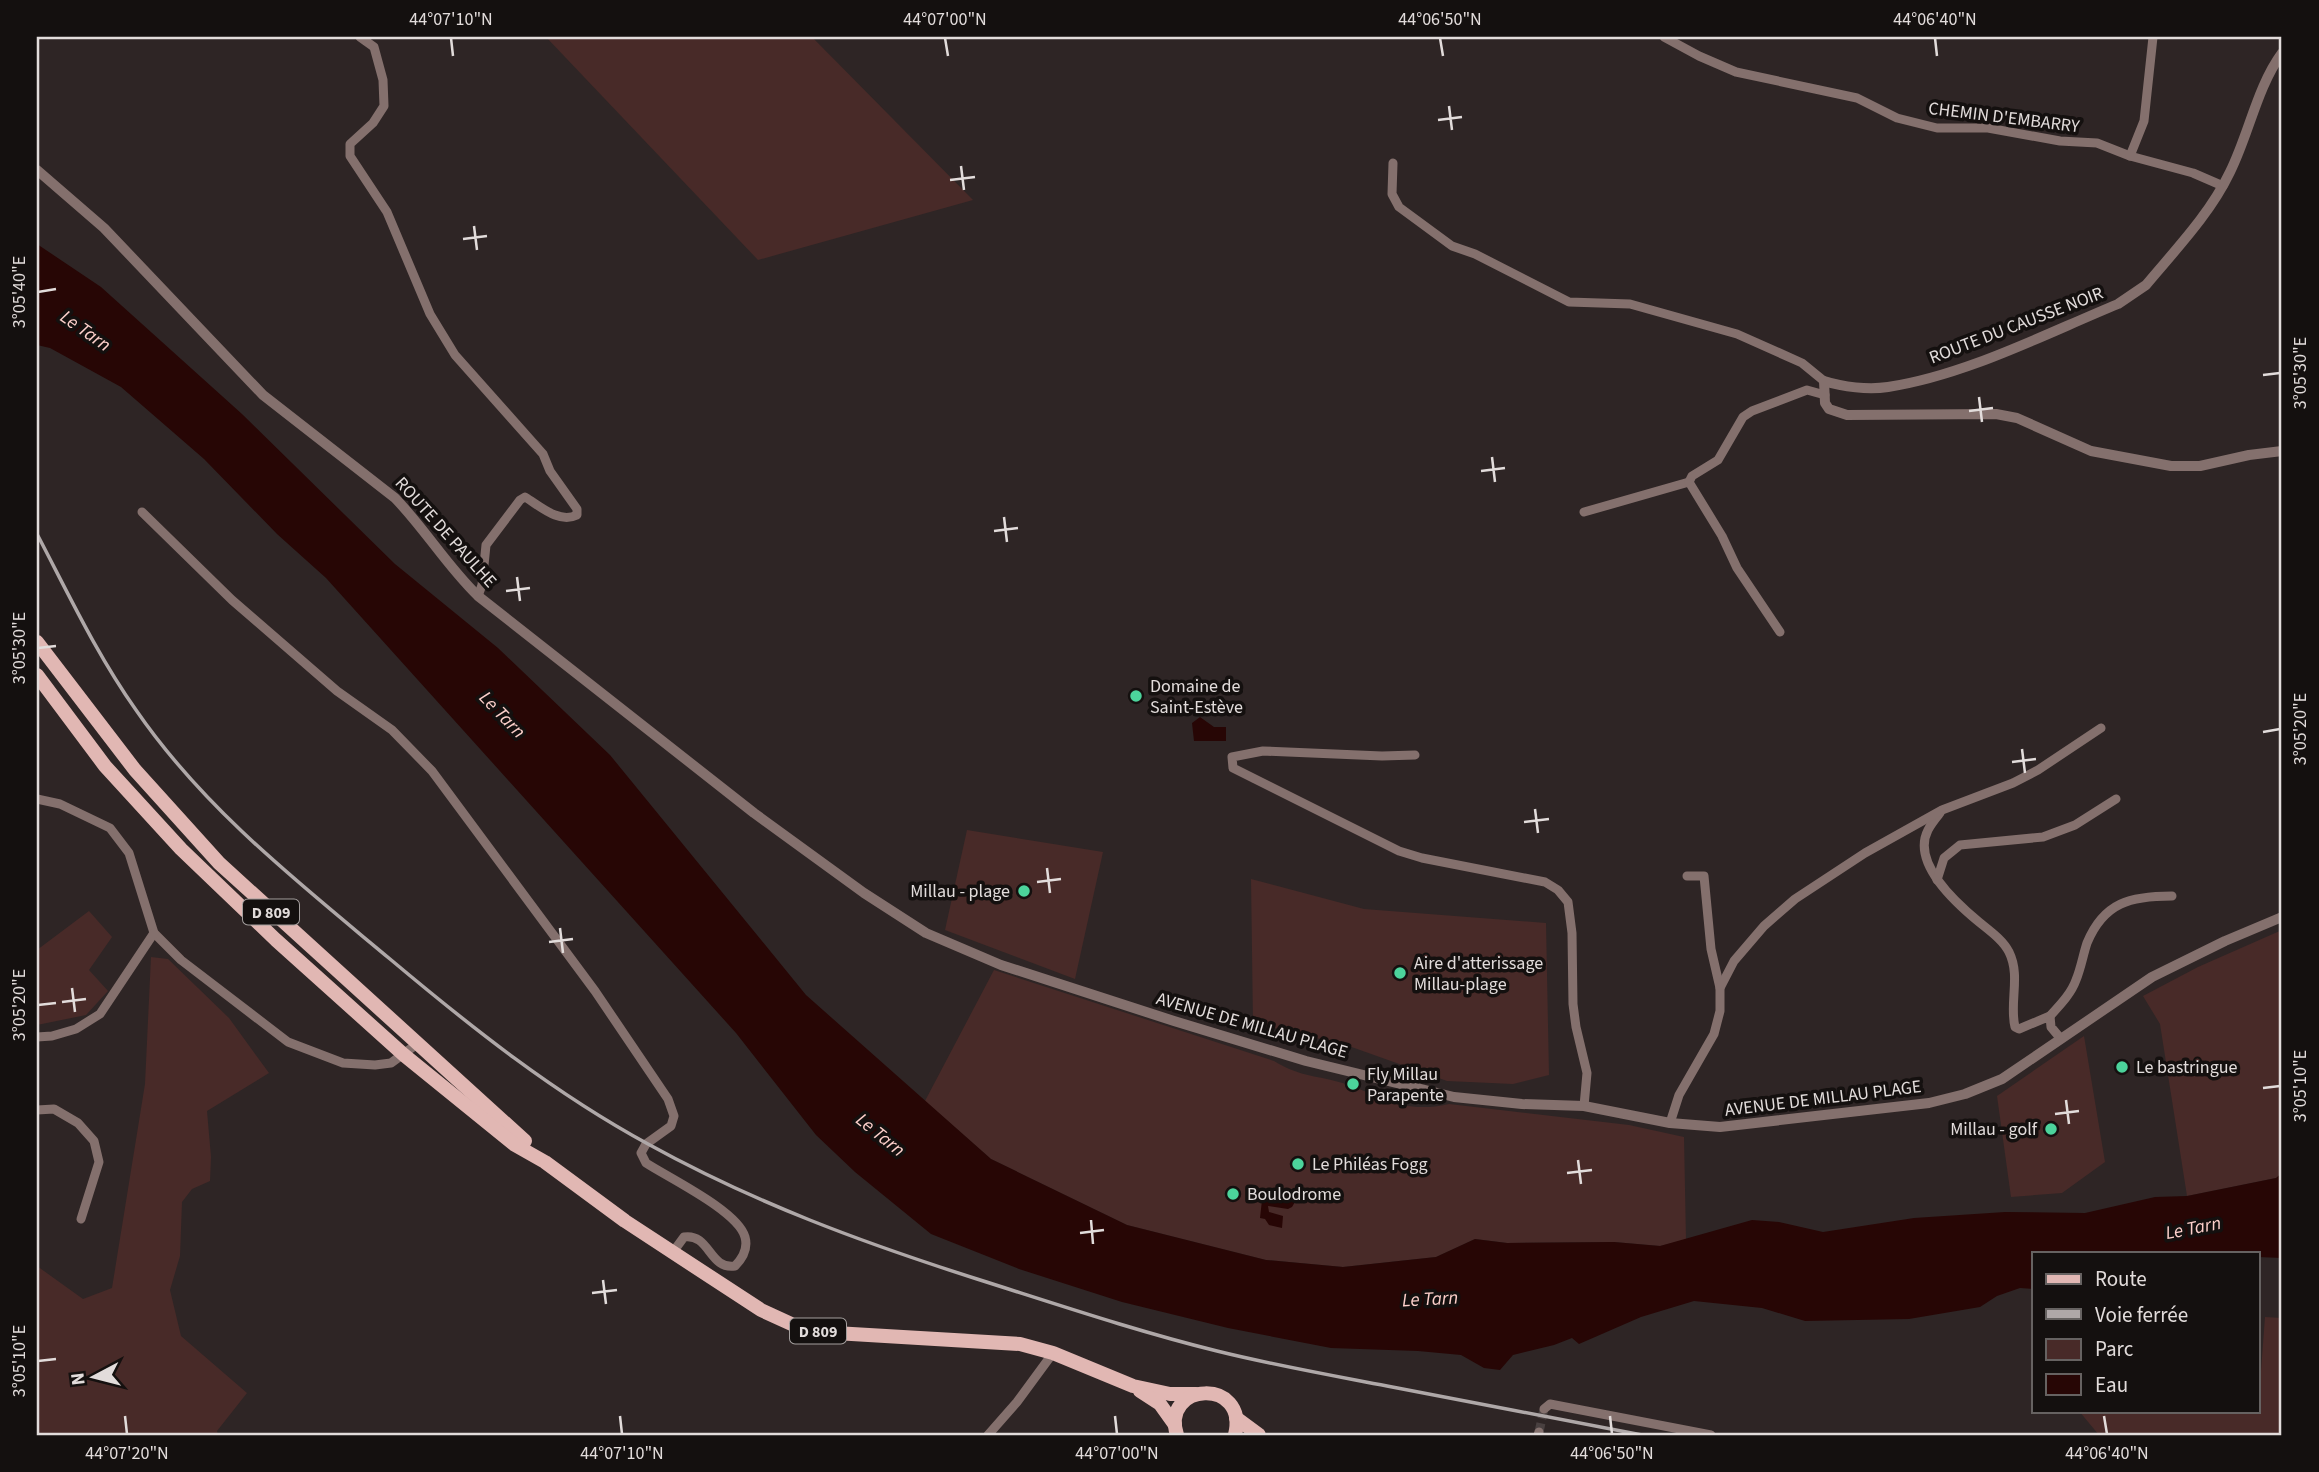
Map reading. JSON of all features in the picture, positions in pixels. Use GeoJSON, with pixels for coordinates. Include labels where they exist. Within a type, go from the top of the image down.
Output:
{"type":"FeatureCollection","features":[{"type":"Feature","properties":{"kind":"main road","name":"D 809"},"geometry":{"type":"LineString","coordinates":[[37,642],[135,770],[219,863],[545,1162],[625,1221],[761,1310],[798,1326],[856,1335],[1020,1344],[1053,1353],[1133,1386],[1170,1394],[1196,1394]]}},
{"type":"Feature","properties":{"kind":"main road","name":"D 809"},"geometry":{"type":"LineString","coordinates":[[37,675],[105,766],[189,857],[283,947],[404,1055],[515,1145],[545,1162]]}},
{"type":"Feature","properties":{"kind":"main road","name":"D 809"},"geometry":{"type":"LineString","coordinates":[[1133,1386],[1160,1404],[1176,1430]]}},
{"type":"Feature","properties":{"kind":"main road"},"geometry":{"type":"LineString","coordinates":[[1176,1430],[1181,1405],[1196,1394],[1210,1393],[1222,1397],[1232,1407],[1236,1418],[1235,1435]]}},
{"type":"Feature","properties":{"kind":"main road"},"geometry":{"type":"LineString","coordinates":[[1236,1418],[1259,1435]]}},
{"type":"Feature","properties":{"kind":"street"},"geometry":{"type":"LineString","coordinates":[[360,37],[374,47],[383,80],[384,106],[373,123],[350,144],[350,156],[387,212],[430,314],[455,355],[543,454],[550,471],[577,509],[577,515],[571,518],[558,516],[526,497],[520,500],[486,545],[482,585],[478,596]]}},
{"type":"Feature","properties":{"kind":"street","name":"CHEMIN D'EMBARRY"},"geometry":{"type":"LineString","coordinates":[[1664,37],[1736,72],[1857,98],[1897,118],[1937,128],[1988,128],[2060,141],[2097,143],[2130,156],[2193,173],[2224,186]]}},
{"type":"Feature","properties":{"kind":"street"},"geometry":{"type":"LineString","coordinates":[[2130,156],[2144,121],[2153,37]]}},
{"type":"Feature","properties":{"kind":"street","name":"ROUTE DU CAUSSE NOIR"},"geometry":{"type":"LineString","coordinates":[[1824,381],[1838,386],[1868,388],[1886,388],[1907,383],[1977,362],[2118,304],[2146,285],[2224,186],[2270,74],[2282,53]]}},
{"type":"Feature","properties":{"kind":"street"},"geometry":{"type":"LineString","coordinates":[[1393,163],[1392,194],[1399,207],[1452,246],[1475,254],[1569,302],[1630,304],[1737,334],[1802,363],[1824,381],[1825,403],[1829,409],[1847,415],[1996,414],[2017,418],[2091,451],[2171,466],[2200,466],[2282,451]]}},
{"type":"Feature","properties":{"kind":"street","name":"ROUTE DE PAULHE"},"geometry":{"type":"LineString","coordinates":[[37,170],[104,229],[263,394],[395,498],[478,596],[754,813],[864,893],[926,933]]}},
{"type":"Feature","properties":{"kind":"street"},"geometry":{"type":"LineString","coordinates":[[1584,512],[1689,482],[1692,476],[1718,460],[1743,417],[1752,411],[1807,390],[1825,395]]}},
{"type":"Feature","properties":{"kind":"street"},"geometry":{"type":"LineString","coordinates":[[1689,482],[1722,536],[1737,568],[1780,632]]}},
{"type":"Feature","properties":{"kind":"street"},"geometry":{"type":"LineString","coordinates":[[142,512],[232,600],[337,691],[393,730],[432,771],[587,981],[668,1099],[674,1116],[671,1126],[646,1144],[641,1153],[646,1163],[719,1208],[738,1224],[746,1238],[744,1257],[735,1266],[722,1265],[715,1260],[700,1239],[694,1237],[684,1237],[673,1252]]}},
{"type":"Feature","properties":{"kind":"street"},"geometry":{"type":"LineString","coordinates":[[1720,988],[1734,961],[1764,926],[1795,899],[1865,853],[1942,810],[2013,783],[2038,770],[2101,728]]}},
{"type":"Feature","properties":{"kind":"street"},"geometry":{"type":"LineString","coordinates":[[1415,755],[1263,751],[1232,757],[1233,768],[1399,851],[1545,882],[1558,890],[1568,902],[1572,933],[1573,1004],[1587,1073],[1584,1106]]}},
{"type":"Feature","properties":{"kind":"street"},"geometry":{"type":"LineString","coordinates":[[37,799],[60,804],[110,828],[129,853],[154,933],[181,960],[288,1042],[343,1063],[374,1065],[391,1063],[417,1044]]}},
{"type":"Feature","properties":{"kind":"street"},"geometry":{"type":"LineString","coordinates":[[1937,880],[1944,858],[1960,845],[2043,837],[2076,825],[2116,799]]}},
{"type":"Feature","properties":{"kind":"street"},"geometry":{"type":"LineString","coordinates":[[1942,810],[1926,832],[1924,855],[1937,880],[1962,908],[2009,951],[2015,971],[2015,1027],[2019,1029],[2050,1016],[2065,1000],[2076,981],[2087,943],[2100,919],[2118,903],[2148,896],[2172,896]]}},
{"type":"Feature","properties":{"kind":"street"},"geometry":{"type":"LineString","coordinates":[[1670,1123],[1679,1096],[1714,1034],[1720,1011],[1720,988],[1711,949],[1704,876],[1687,876]]}},
{"type":"Feature","properties":{"kind":"street","name":"AVENUE DE MILLAU PLAGE"},"geometry":{"type":"LineString","coordinates":[[926,933],[1000,965],[1174,1021],[1391,1083],[1477,1101],[1584,1106],[1670,1123],[1738,1127],[1929,1103],[1965,1094],[2002,1079],[2152,977],[2282,916]]}},
{"type":"Feature","properties":{"kind":"street"},"geometry":{"type":"LineString","coordinates":[[37,1037],[76,1029],[100,1014],[154,933]]}},
{"type":"Feature","properties":{"kind":"street"},"geometry":{"type":"LineString","coordinates":[[2050,1016],[2051,1027],[2061,1039]]}},
{"type":"Feature","properties":{"kind":"street"},"geometry":{"type":"LineString","coordinates":[[381,1034],[391,1063]]}},
{"type":"Feature","properties":{"kind":"street"},"geometry":{"type":"LineString","coordinates":[[37,1110],[54,1109],[78,1123],[94,1141],[99,1162],[82,1219]]}},
{"type":"Feature","properties":{"kind":"street"},"geometry":{"type":"LineString","coordinates":[[988,1435],[1017,1402],[1053,1353]]}},
{"type":"Feature","properties":{"kind":"street"},"geometry":{"type":"LineString","coordinates":[[1544,1409],[1550,1404],[1711,1435]]}},
{"type":"Feature","properties":{"kind":"green space"},"geometry":{"type":"Polygon","coordinates":[[[546,37],[812,37],[973,200],[758,260],[546,37]]]}},
{"type":"Feature","properties":{"kind":"green space","name":"Millau - plage"},"geometry":{"type":"Polygon","coordinates":[[[967,830],[1103,852],[1075,979],[945,930],[967,830]]]}},
{"type":"Feature","properties":{"kind":"green space","name":"Aire d'atterissage Millau-plage"},"geometry":{"type":"Polygon","coordinates":[[[1251,879],[1364,909],[1546,923],[1549,1075],[1513,1084],[1447,1081],[1346,1045],[1253,1023],[1251,879]]]}},
{"type":"Feature","properties":{"kind":"green space"},"geometry":{"type":"Polygon","coordinates":[[[89,911],[112,937],[89,970],[108,991],[86,1015],[37,1025],[37,950],[89,911]]]}},
{"type":"Feature","properties":{"kind":"green space"},"geometry":{"type":"Polygon","coordinates":[[[2282,930],[2282,1173],[2276,1178],[2187,1196],[2160,1024],[2143,996],[2198,967],[2282,930]]]}},
{"type":"Feature","properties":{"kind":"green space"},"geometry":{"type":"Polygon","coordinates":[[[151,957],[168,959],[229,1018],[269,1073],[207,1111],[210,1181],[192,1189],[182,1202],[180,1256],[170,1290],[181,1336],[247,1393],[217,1431],[218,1435],[37,1435],[37,1266],[83,1299],[112,1288],[145,1084],[151,957]]]}},
{"type":"Feature","properties":{"kind":"green space"},"geometry":{"type":"Polygon","coordinates":[[[994,970],[1407,1106],[1433,1107],[1449,1104],[1629,1125],[1684,1137],[1686,1240],[1660,1246],[1614,1242],[1507,1243],[1475,1239],[1436,1257],[1343,1267],[1266,1260],[1127,1225],[991,1159],[925,1101],[994,970]]]}},
{"type":"Feature","properties":{"kind":"green space","name":"Millau - golf"},"geometry":{"type":"Polygon","coordinates":[[[2084,1036],[2105,1162],[2062,1193],[2011,1197],[1997,1096],[2084,1036]]]}},
{"type":"Feature","properties":{"kind":"green space"},"geometry":{"type":"Polygon","coordinates":[[[2265,1317],[2282,1318],[2282,1435],[2099,1435],[2080,1412],[2260,1412],[2265,1317]]]}},
{"type":"Feature","properties":{"kind":"water","name":"Le Tarn"},"geometry":{"type":"Polygon","coordinates":[[[37,244],[101,287],[242,414],[395,564],[498,648],[610,755],[806,995],[991,1159],[1127,1225],[1266,1260],[1343,1267],[1436,1257],[1475,1239],[1507,1243],[1614,1242],[1660,1246],[1752,1220],[1779,1222],[1823,1232],[1914,1218],[2005,1212],[2085,1213],[2155,1197],[2187,1196],[2276,1178],[2282,1173],[2282,1258],[2260,1257],[2260,1252],[2032,1252],[2032,1289],[2020,1288],[1997,1296],[1980,1307],[1909,1319],[1805,1321],[1762,1308],[1694,1301],[1641,1317],[1579,1344],[1572,1338],[1513,1355],[1500,1370],[1484,1368],[1461,1355],[1331,1348],[1228,1328],[1122,1302],[1019,1269],[931,1234],[855,1172],[816,1135],[736,1033],[326,578],[277,534],[204,459],[121,387],[50,348],[37,345],[37,244]]]}},
{"type":"Feature","properties":{"kind":"water"},"geometry":{"type":"Polygon","coordinates":[[[1200,717],[1214,727],[1226,727],[1226,741],[1194,741],[1192,723],[1200,717]]]}},
{"type":"Feature","properties":{"kind":"water"},"geometry":{"type":"Polygon","coordinates":[[[1288,1194],[1295,1202],[1292,1207],[1288,1209],[1268,1206],[1269,1212],[1283,1216],[1282,1228],[1269,1225],[1265,1219],[1260,1218],[1262,1200],[1266,1196],[1273,1197],[1278,1203],[1288,1194]]]}},
{"type":"Feature","properties":{"kind":"tunnel"},"geometry":{"type":"LineString","coordinates":[[1539,1432],[1544,1409]]}},
{"type":"Feature","properties":{"kind":"railway"},"geometry":{"type":"LineString","coordinates":[[37,534],[108,668],[163,746],[222,812],[321,902],[482,1034],[579,1103],[648,1144],[728,1185],[850,1236],[1126,1326],[1280,1365],[1642,1435]]}},
{"type":"Feature","properties":{"kind":"place","name":"Domaine de Saint-Estève"},"geometry":{"type":"Point","coordinates":[1136,696]}},
{"type":"Feature","properties":{"kind":"place","name":"Millau - plage"},"geometry":{"type":"Point","coordinates":[1024,891]}},
{"type":"Feature","properties":{"kind":"place","name":"Aire d'atterissage Millau-plage"},"geometry":{"type":"Point","coordinates":[1400,973]}},
{"type":"Feature","properties":{"kind":"place","name":"Le bastringue"},"geometry":{"type":"Point","coordinates":[2122,1067]}},
{"type":"Feature","properties":{"kind":"place","name":"Fly Millau Parapente"},"geometry":{"type":"Point","coordinates":[1353,1084]}},
{"type":"Feature","properties":{"kind":"place","name":"Millau - golf"},"geometry":{"type":"Point","coordinates":[2051,1129]}},
{"type":"Feature","properties":{"kind":"place","name":"Le Philéas Fogg"},"geometry":{"type":"Point","coordinates":[1298,1164]}},
{"type":"Feature","properties":{"kind":"place","name":"Boulodrome"},"geometry":{"type":"Point","coordinates":[1233,1194]}}]}
